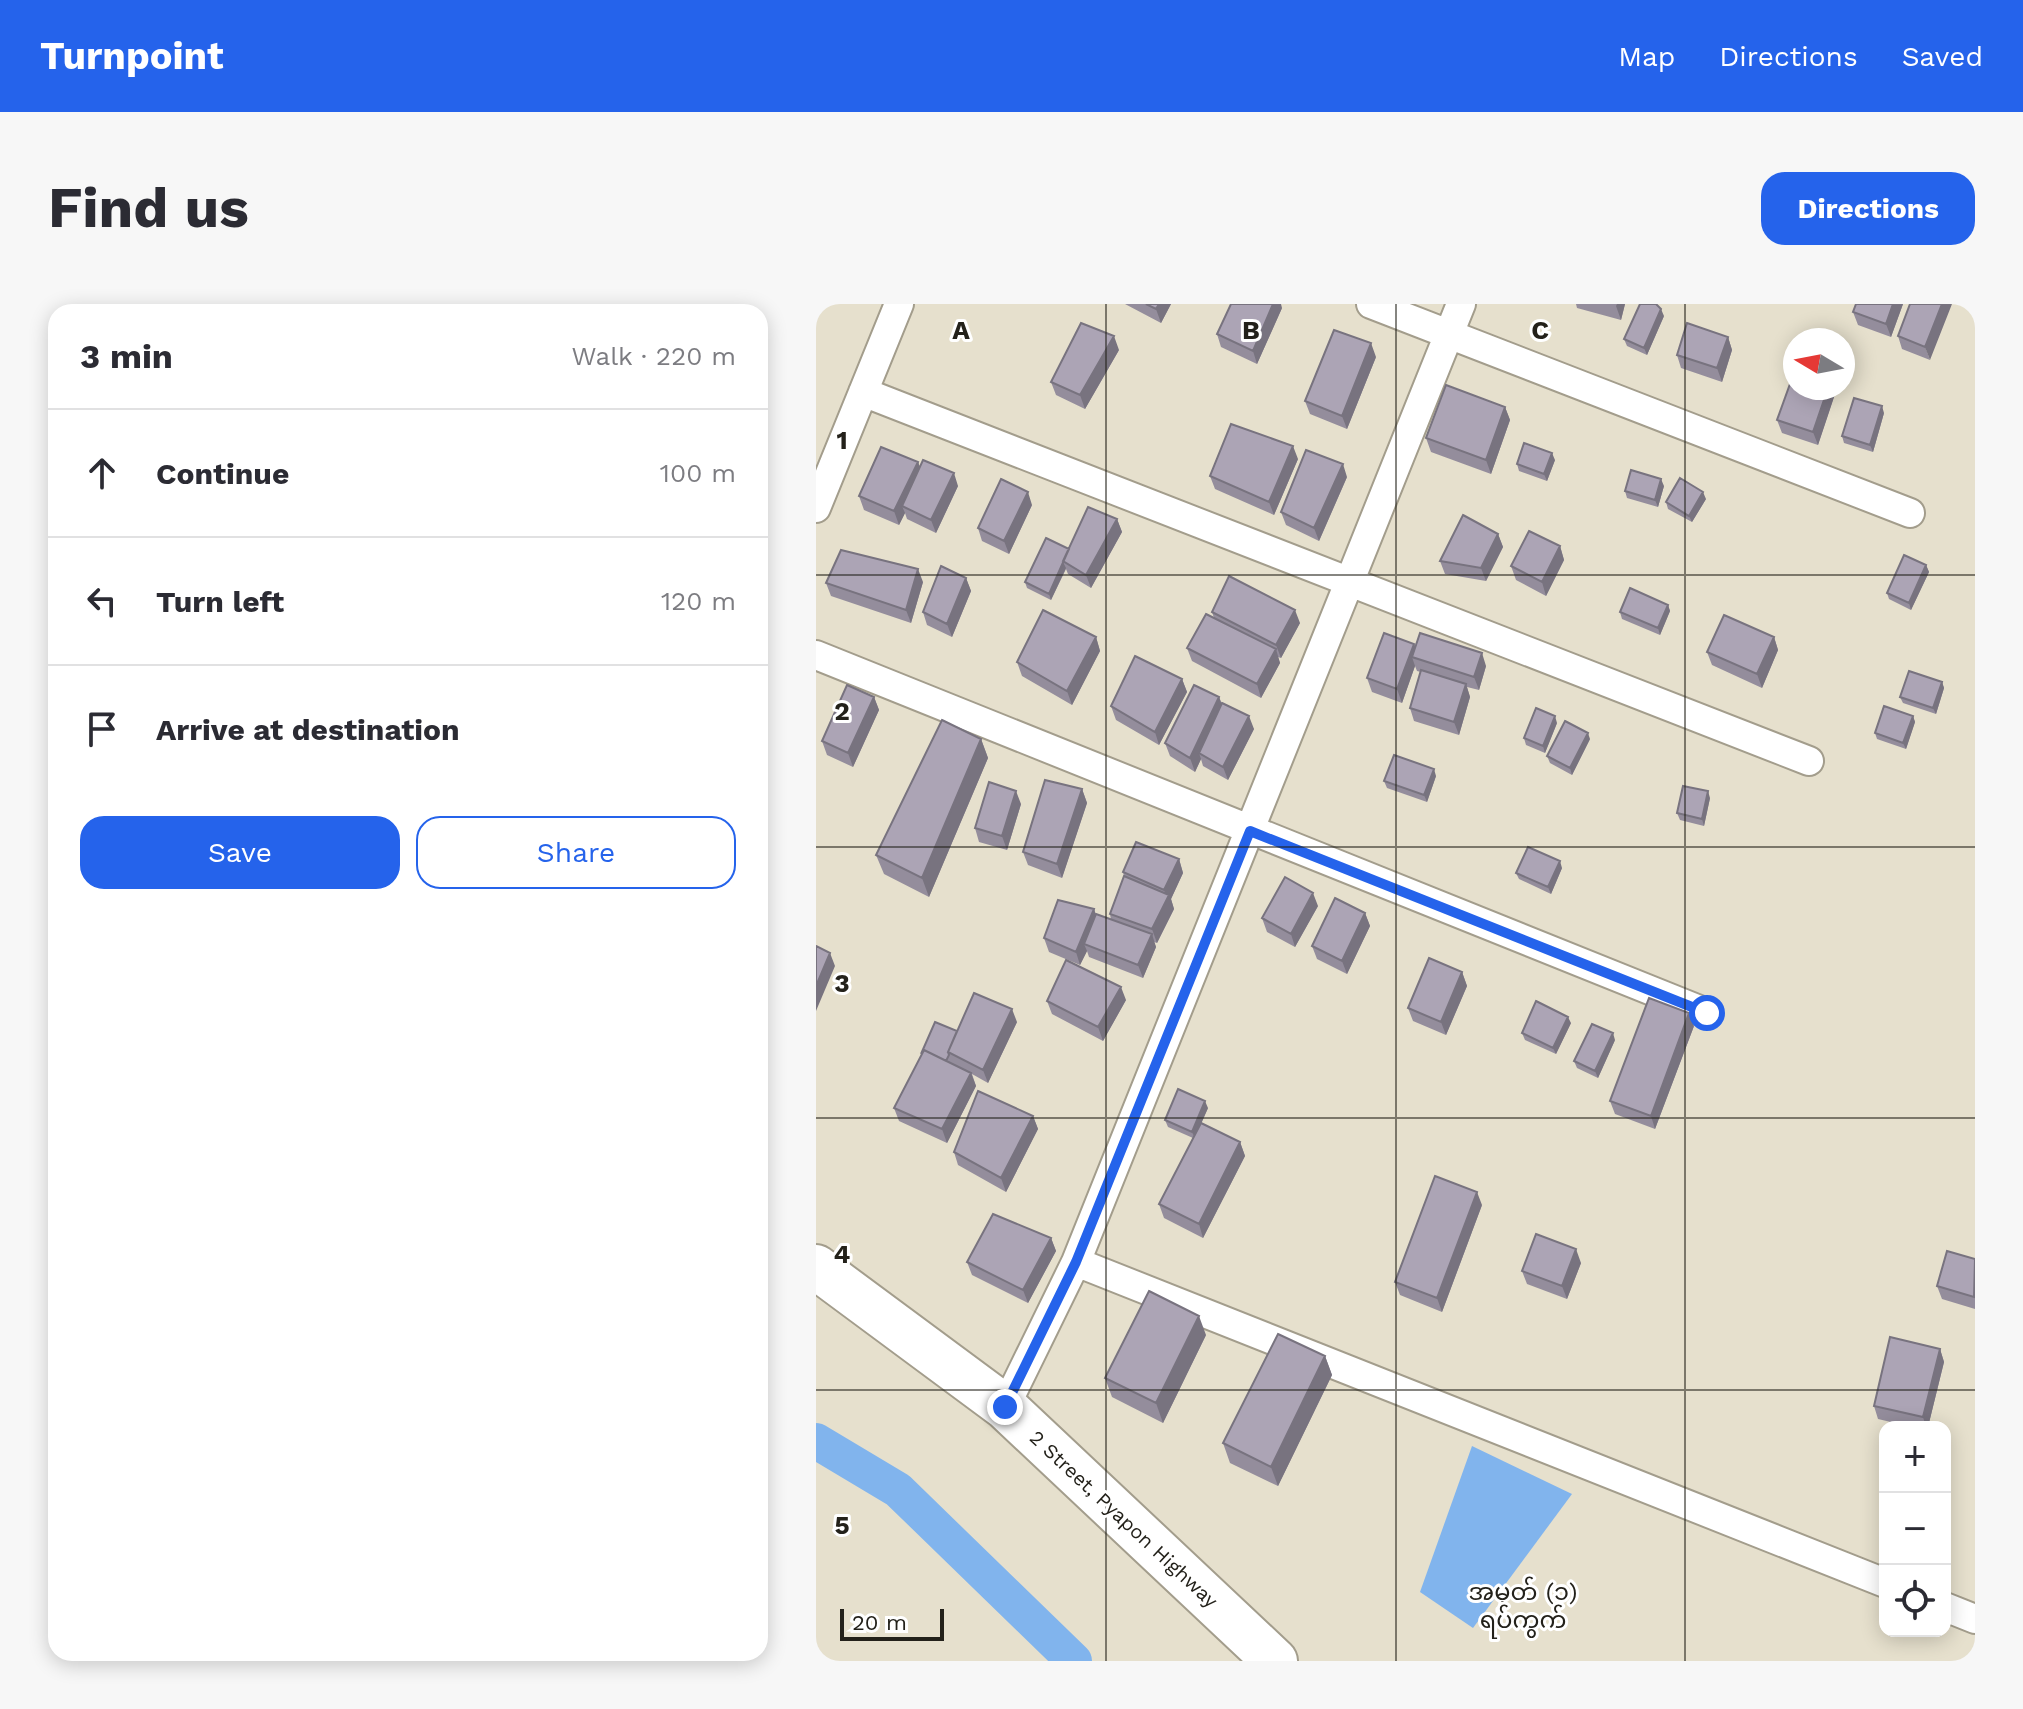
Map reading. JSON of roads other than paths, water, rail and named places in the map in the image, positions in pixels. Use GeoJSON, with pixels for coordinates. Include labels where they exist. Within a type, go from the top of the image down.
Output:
{"type":"FeatureCollection","features":[{"type":"Feature","properties":{"kind":"main road","name":"2 Street, Pyapon Highway"},"geometry":{"type":"LineString","coordinates":[[816,1267],[1005,1407],[1275,1661]]}},
{"type":"Feature","properties":{"kind":"street"},"geometry":{"type":"LineString","coordinates":[[816,508],[899,304]]}},
{"type":"Feature","properties":{"kind":"street"},"geometry":{"type":"LineString","coordinates":[[1371,304],[1910,513]]}},
{"type":"Feature","properties":{"kind":"street"},"geometry":{"type":"LineString","coordinates":[[1005,1407],[1076,1262],[1461,304]]}},
{"type":"Feature","properties":{"kind":"street"},"geometry":{"type":"LineString","coordinates":[[863,392],[1809,761]]}},
{"type":"Feature","properties":{"kind":"street"},"geometry":{"type":"LineString","coordinates":[[816,655],[1707,1013]]}},
{"type":"Feature","properties":{"kind":"street"},"geometry":{"type":"LineString","coordinates":[[1076,1262],[1879,1581]]}},
{"type":"Feature","properties":{"kind":"street"},"geometry":{"type":"LineString","coordinates":[[1951,1609],[1975,1619]]}},
{"type":"Feature","properties":{"kind":"water"},"geometry":{"type":"Polygon","coordinates":[[[1472,1446],[1572,1494],[1473,1628],[1420,1592],[1472,1446]]]}},
{"type":"Feature","properties":{"kind":"waterway"},"geometry":{"type":"LineString","coordinates":[[816,1441],[898,1490],[1074,1661]]}},
{"type":"Feature","properties":{"kind":"district","name":"အမှတ် (၁) ရပ်ကွက်"},"geometry":{"type":"Point","coordinates":[1523,1606]}}]}
